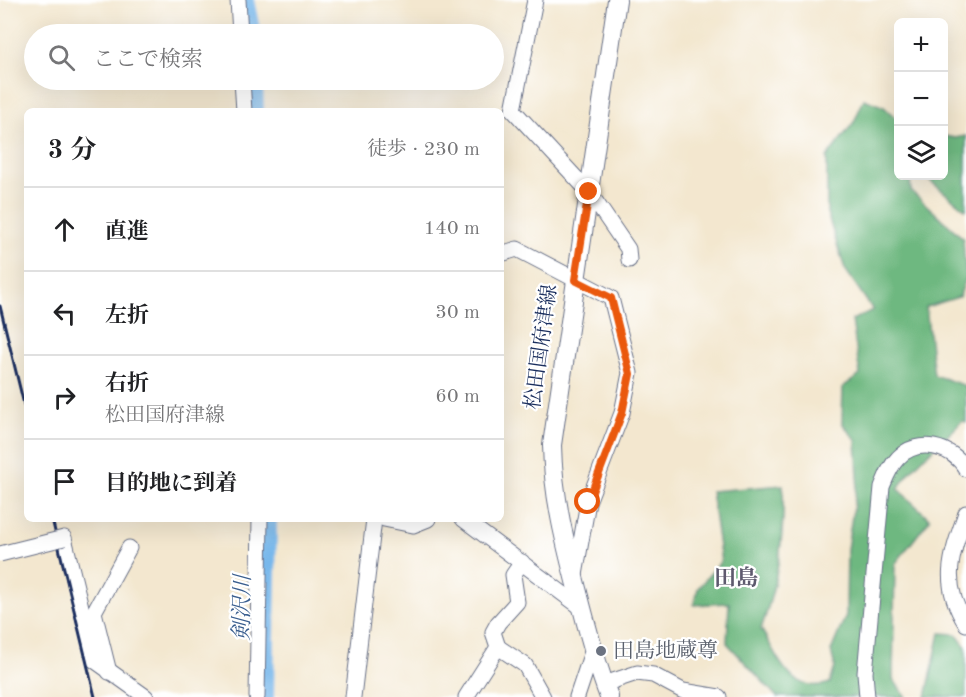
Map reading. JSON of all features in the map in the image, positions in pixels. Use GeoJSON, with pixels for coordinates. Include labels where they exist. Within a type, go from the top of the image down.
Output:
{"type":"FeatureCollection","features":[{"type":"Feature","properties":{"kind":"main road","name":"松田国府津線"},"geometry":{"type":"LineString","coordinates":[[606,690],[592,652],[556,500],[552,445],[617,0]]}},
{"type":"Feature","properties":{"kind":"street"},"geometry":{"type":"LineString","coordinates":[[238,0],[239,24]]}},
{"type":"Feature","properties":{"kind":"street"},"geometry":{"type":"LineString","coordinates":[[535,0],[513,110],[589,192],[628,249],[629,260]]}},
{"type":"Feature","properties":{"kind":"street"},"geometry":{"type":"LineString","coordinates":[[243,90],[244,108]]}},
{"type":"Feature","properties":{"kind":"street"},"geometry":{"type":"LineString","coordinates":[[504,253],[517,249],[611,298],[630,374],[622,413],[588,502],[574,579]]}},
{"type":"Feature","properties":{"kind":"street"},"geometry":{"type":"LineString","coordinates":[[867,697],[865,673],[872,583],[882,487],[887,474],[904,453],[930,446],[947,451],[962,462],[966,469]]}},
{"type":"Feature","properties":{"kind":"street"},"geometry":{"type":"LineString","coordinates":[[966,513],[949,571],[955,606],[966,624]]}},
{"type":"Feature","properties":{"kind":"street"},"geometry":{"type":"LineString","coordinates":[[257,697],[260,522]]}},
{"type":"Feature","properties":{"kind":"street"},"geometry":{"type":"LineString","coordinates":[[353,697],[375,522]]}},
{"type":"Feature","properties":{"kind":"street"},"geometry":{"type":"LineString","coordinates":[[398,522],[413,525],[420,522]]}},
{"type":"Feature","properties":{"kind":"street"},"geometry":{"type":"LineString","coordinates":[[467,522],[582,608]]}},
{"type":"Feature","properties":{"kind":"street"},"geometry":{"type":"LineString","coordinates":[[0,554],[64,538],[94,660],[146,697]]}},
{"type":"Feature","properties":{"kind":"street"},"geometry":{"type":"LineString","coordinates":[[109,672],[94,612],[129,548]]}},
{"type":"Feature","properties":{"kind":"street"},"geometry":{"type":"LineString","coordinates":[[522,562],[513,575],[516,602],[493,632],[498,647],[525,665],[543,697]]}},
{"type":"Feature","properties":{"kind":"street"},"geometry":{"type":"LineString","coordinates":[[466,697],[498,647]]}},
{"type":"Feature","properties":{"kind":"street"},"geometry":{"type":"LineString","coordinates":[[577,697],[592,652]]}},
{"type":"Feature","properties":{"kind":"street"},"geometry":{"type":"LineString","coordinates":[[606,690],[637,673],[653,675],[683,691],[719,697]]}},
{"type":"Feature","properties":{"kind":"green space"},"geometry":{"type":"Polygon","coordinates":[[[864,99],[884,107],[894,116],[894,180],[910,180],[911,191],[963,238],[966,279],[959,297],[926,307],[934,375],[966,386],[966,422],[962,421],[920,462],[898,489],[930,519],[895,564],[893,679],[906,697],[777,697],[727,643],[729,603],[694,605],[698,588],[721,561],[711,491],[783,485],[783,522],[779,558],[772,594],[761,629],[780,662],[795,679],[816,686],[830,683],[835,667],[831,651],[846,615],[847,549],[858,477],[856,440],[842,423],[843,387],[860,375],[852,320],[873,310],[845,269],[827,213],[827,157],[854,122],[864,99]]]}},
{"type":"Feature","properties":{"kind":"green space"},"geometry":{"type":"Polygon","coordinates":[[[966,136],[966,210],[929,180],[948,180],[948,137],[966,136]]]}},
{"type":"Feature","properties":{"kind":"green space"},"geometry":{"type":"Polygon","coordinates":[[[940,633],[956,634],[966,647],[966,697],[926,697],[940,633]]]}},
{"type":"Feature","properties":{"kind":"waterway","name":"剣沢川"},"geometry":{"type":"LineString","coordinates":[[245,0],[250,24]]}},
{"type":"Feature","properties":{"kind":"waterway","name":"剣沢川"},"geometry":{"type":"LineString","coordinates":[[254,90],[255,108]]}},
{"type":"Feature","properties":{"kind":"waterway","name":"剣沢川"},"geometry":{"type":"LineString","coordinates":[[265,697],[268,522]]}},
{"type":"Feature","properties":{"kind":"railway"},"geometry":{"type":"LineString","coordinates":[[0,306],[24,405]]}},
{"type":"Feature","properties":{"kind":"railway"},"geometry":{"type":"LineString","coordinates":[[53,522],[95,697]]}},
{"type":"Feature","properties":{"kind":"place","name":"田島地蔵尊"},"geometry":{"type":"Point","coordinates":[601,651]}},
{"type":"Feature","properties":{"kind":"district","name":"田島"},"geometry":{"type":"Point","coordinates":[736,579]}},
{"type":"Feature","properties":{"kind":"route"},"geometry":{"type":"LineString","coordinates":[[588,502],[622,413],[630,374],[629,360],[611,298],[575,280],[589,192]]}}]}
